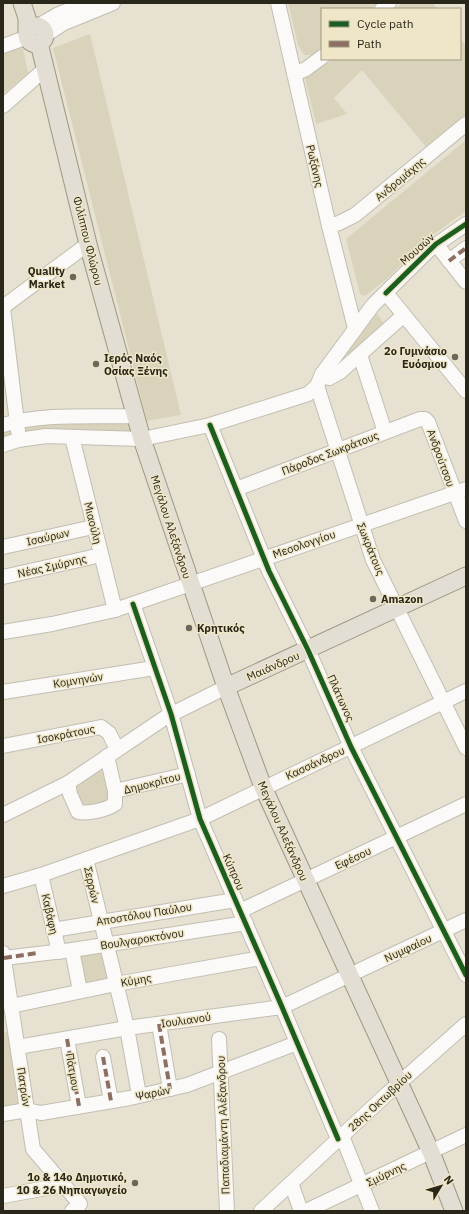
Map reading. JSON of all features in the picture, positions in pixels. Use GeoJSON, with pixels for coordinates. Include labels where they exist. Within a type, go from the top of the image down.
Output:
{"type":"FeatureCollection","features":[{"type":"Feature","properties":{"kind":"main road","name":"Φιλίππου Φλώρου"},"geometry":{"type":"LineString","coordinates":[[22,3],[35,34],[45,69],[88,244],[142,438]]}},
{"type":"Feature","properties":{"kind":"main road"},"geometry":{"type":"LineString","coordinates":[[33,3],[35,34]]}},
{"type":"Feature","properties":{"kind":"main road","name":"Μεγάλου Αλεξάνδρου"},"geometry":{"type":"LineString","coordinates":[[142,438],[190,584],[263,787],[431,1152],[454,1211]]}},
{"type":"Feature","properties":{"kind":"main road","name":"Μαιάνδρου"},"geometry":{"type":"LineString","coordinates":[[226,687],[466,576]]}},
{"type":"Feature","properties":{"kind":"street"},"geometry":{"type":"LineString","coordinates":[[35,34],[57,15],[86,3]]}},
{"type":"Feature","properties":{"kind":"street"},"geometry":{"type":"LineString","coordinates":[[3,46],[35,34],[50,31],[69,21],[113,3]]}},
{"type":"Feature","properties":{"kind":"street","name":"Ρωξάνης"},"geometry":{"type":"LineString","coordinates":[[278,3],[329,226],[356,328]]}},
{"type":"Feature","properties":{"kind":"street"},"geometry":{"type":"LineString","coordinates":[[294,74],[306,69],[321,58]]}},
{"type":"Feature","properties":{"kind":"street"},"geometry":{"type":"LineString","coordinates":[[3,106],[45,69]]}},
{"type":"Feature","properties":{"kind":"street","name":"Ανδρομάχης"},"geometry":{"type":"LineString","coordinates":[[329,226],[340,224],[355,215],[466,124]]}},
{"type":"Feature","properties":{"kind":"street","name":"Μουσών"},"geometry":{"type":"LineString","coordinates":[[18,431],[46,436],[142,438],[210,425],[311,392],[373,305],[436,244],[466,224]]}},
{"type":"Feature","properties":{"kind":"street"},"geometry":{"type":"LineString","coordinates":[[18,431],[3,308],[88,244]]}},
{"type":"Feature","properties":{"kind":"street"},"geometry":{"type":"LineString","coordinates":[[436,244],[466,282]]}},
{"type":"Feature","properties":{"kind":"street"},"geometry":{"type":"LineString","coordinates":[[449,261],[466,248]]}},
{"type":"Feature","properties":{"kind":"street"},"geometry":{"type":"LineString","coordinates":[[386,293],[466,391]]}},
{"type":"Feature","properties":{"kind":"street","name":"Μουσών"},"geometry":{"type":"LineString","coordinates":[[320,380],[332,377],[404,316]]}},
{"type":"Feature","properties":{"kind":"street"},"geometry":{"type":"LineString","coordinates":[[360,354],[384,432]]}},
{"type":"Feature","properties":{"kind":"street","name":"Σωκράτους"},"geometry":{"type":"LineString","coordinates":[[320,380],[337,450],[373,560],[466,748]]}},
{"type":"Feature","properties":{"kind":"street"},"geometry":{"type":"LineString","coordinates":[[3,445],[18,431],[57,417],[136,416]]}},
{"type":"Feature","properties":{"kind":"street","name":"Πάροδος Σωκράτους"},"geometry":{"type":"LineString","coordinates":[[236,489],[384,432],[420,419],[425,419]]}},
{"type":"Feature","properties":{"kind":"street","name":"Ανδρούτσου"},"geometry":{"type":"LineString","coordinates":[[425,419],[428,422],[460,491],[466,521]]}},
{"type":"Feature","properties":{"kind":"street"},"geometry":{"type":"LineString","coordinates":[[3,425],[18,431]]}},
{"type":"Feature","properties":{"kind":"street","name":"Πλάτωνος"},"geometry":{"type":"LineString","coordinates":[[210,425],[263,558],[308,650],[351,746],[466,974]]}},
{"type":"Feature","properties":{"kind":"street","name":"Μιαούλη"},"geometry":{"type":"LineString","coordinates":[[72,437],[93,527],[115,610]]}},
{"type":"Feature","properties":{"kind":"street","name":"Μεσολογγίου"},"geometry":{"type":"LineString","coordinates":[[3,632],[52,624],[115,610],[360,524],[460,491]]}},
{"type":"Feature","properties":{"kind":"street","name":"Ισαύρων"},"geometry":{"type":"LineString","coordinates":[[3,548],[93,527]]}},
{"type":"Feature","properties":{"kind":"street","name":"Νέας Σμύρνης"},"geometry":{"type":"LineString","coordinates":[[3,577],[101,555]]}},
{"type":"Feature","properties":{"kind":"street","name":"Κύπρου"},"geometry":{"type":"LineString","coordinates":[[132,604],[170,714],[200,819],[297,1043],[362,1185],[372,1211]]}},
{"type":"Feature","properties":{"kind":"street","name":"Κομνηνών"},"geometry":{"type":"LineString","coordinates":[[3,692],[154,668]]}},
{"type":"Feature","properties":{"kind":"street","name":"Μαιάνδρου"},"geometry":{"type":"LineString","coordinates":[[3,815],[68,783],[170,714],[226,687]]}},
{"type":"Feature","properties":{"kind":"street","name":"Κασσάνδρου"},"geometry":{"type":"LineString","coordinates":[[3,886],[41,876],[200,819],[263,787],[466,691]]}},
{"type":"Feature","properties":{"kind":"street","name":"Ισοκράτους"},"geometry":{"type":"LineString","coordinates":[[3,746],[101,727],[109,733],[112,752]]}},
{"type":"Feature","properties":{"kind":"street"},"geometry":{"type":"LineString","coordinates":[[68,783],[75,807],[78,812],[84,813],[110,807],[115,804],[116,791],[112,752]]}},
{"type":"Feature","properties":{"kind":"street","name":"Δημοκρίτου"},"geometry":{"type":"LineString","coordinates":[[116,791],[188,774]]}},
{"type":"Feature","properties":{"kind":"street","name":"Εφέσου"},"geometry":{"type":"LineString","coordinates":[[241,911],[466,804]]}},
{"type":"Feature","properties":{"kind":"street","name":"Σερρών"},"geometry":{"type":"LineString","coordinates":[[86,859],[127,1028],[140,1095]]}},
{"type":"Feature","properties":{"kind":"street","name":"Καβάφη"},"geometry":{"type":"LineString","coordinates":[[41,876],[53,930],[65,951],[80,991]]}},
{"type":"Feature","properties":{"kind":"street","name":"Αποστόλου Παύλου"},"geometry":{"type":"LineString","coordinates":[[53,930],[101,921],[241,911]]}},
{"type":"Feature","properties":{"kind":"street","name":"Βουλγαροκτόνου"},"geometry":{"type":"LineString","coordinates":[[3,956],[65,951],[107,945],[241,911]]}},
{"type":"Feature","properties":{"kind":"street","name":"Νυμφαίου"},"geometry":{"type":"LineString","coordinates":[[349,976],[466,920]]}},
{"type":"Feature","properties":{"kind":"street","name":"Πατρών"},"geometry":{"type":"LineString","coordinates":[[3,956],[9,1016],[18,1047],[34,1149],[63,1186],[76,1208]]}},
{"type":"Feature","properties":{"kind":"street","name":"Κύμης"},"geometry":{"type":"LineString","coordinates":[[9,1016],[80,991],[261,958]]}},
{"type":"Feature","properties":{"kind":"street","name":"Ιουλιανού"},"geometry":{"type":"LineString","coordinates":[[18,1047],[127,1028],[282,1007],[349,976]]}},
{"type":"Feature","properties":{"kind":"street"},"geometry":{"type":"LineString","coordinates":[[159,1024],[170,1089]]}},
{"type":"Feature","properties":{"kind":"street","name":"28ης Οκτωβρίου"},"geometry":{"type":"LineString","coordinates":[[260,1211],[399,1083],[466,1024]]}},
{"type":"Feature","properties":{"kind":"street","name":"Πάτμου"},"geometry":{"type":"LineString","coordinates":[[67,1038],[79,1106]]}},
{"type":"Feature","properties":{"kind":"street","name":"Παπαδιαμάντη Αλέξανδρου"},"geometry":{"type":"LineString","coordinates":[[219,1039],[227,1211]]}},
{"type":"Feature","properties":{"kind":"street","name":"Ψαρών"},"geometry":{"type":"LineString","coordinates":[[3,1114],[27,1110],[41,1113],[170,1089],[220,1074],[297,1043]]}},
{"type":"Feature","properties":{"kind":"street"},"geometry":{"type":"LineString","coordinates":[[103,1057],[111,1101]]}},
{"type":"Feature","properties":{"kind":"street","name":"Σμύρνης"},"geometry":{"type":"LineString","coordinates":[[306,1211],[466,1135]]}},
{"type":"Feature","properties":{"kind":"street"},"geometry":{"type":"LineString","coordinates":[[290,1183],[301,1211]]}},
{"type":"Feature","properties":{"kind":"street"},"geometry":{"type":"LineString","coordinates":[[3,1196],[63,1186]]}},
{"type":"Feature","properties":{"kind":"shaded area"},"geometry":{"type":"Polygon","coordinates":[[[288,3],[378,3],[372,8],[321,8],[321,50],[313,55],[304,55],[298,45],[288,3]]]}},
{"type":"Feature","properties":{"kind":"shaded area"},"geometry":{"type":"Polygon","coordinates":[[[402,3],[433,3],[436,8],[396,8],[402,3]]]}},
{"type":"Feature","properties":{"kind":"shaded area"},"geometry":{"type":"Polygon","coordinates":[[[90,34],[181,415],[147,421],[53,48],[90,34]]]}},
{"type":"Feature","properties":{"kind":"shaded area"},"geometry":{"type":"Polygon","coordinates":[[[461,39],[466,46],[466,115],[427,148],[362,70],[334,98],[347,114],[316,124],[305,78],[332,60],[461,60],[461,39]]]}},
{"type":"Feature","properties":{"kind":"shaded area"},"geometry":{"type":"Polygon","coordinates":[[[20,48],[23,49],[28,73],[3,94],[3,54],[20,48]]]}},
{"type":"Feature","properties":{"kind":"shaded area"},"geometry":{"type":"Polygon","coordinates":[[[466,140],[466,211],[423,242],[389,277],[365,296],[360,294],[346,239],[466,140]]]}},
{"type":"Feature","properties":{"kind":"shaded area"},"geometry":{"type":"Polygon","coordinates":[[[375,311],[384,323],[347,356],[344,354],[375,311]]]}},
{"type":"Feature","properties":{"kind":"shaded area"},"geometry":{"type":"Polygon","coordinates":[[[131,422],[133,432],[3,442],[3,430],[19,426],[131,422]]]}},
{"type":"Feature","properties":{"kind":"shaded area"},"geometry":{"type":"Polygon","coordinates":[[[103,763],[110,803],[76,808],[74,784],[103,763]]]}},
{"type":"Feature","properties":{"kind":"shaded area"},"geometry":{"type":"Polygon","coordinates":[[[105,949],[111,980],[83,986],[75,953],[105,949]]]}},
{"type":"Feature","properties":{"kind":"shaded area"},"geometry":{"type":"Polygon","coordinates":[[[8,1032],[18,1107],[3,1109],[3,1033],[8,1032]]]}},
{"type":"Feature","properties":{"kind":"marked path"},"geometry":{"type":"LineString","coordinates":[[449,261],[466,248]]}},
{"type":"Feature","properties":{"kind":"marked path"},"geometry":{"type":"LineString","coordinates":[[4,958],[37,953]]}},
{"type":"Feature","properties":{"kind":"marked path"},"geometry":{"type":"LineString","coordinates":[[159,1024],[170,1089]]}},
{"type":"Feature","properties":{"kind":"marked path"},"geometry":{"type":"LineString","coordinates":[[67,1039],[79,1106]]}},
{"type":"Feature","properties":{"kind":"marked path"},"geometry":{"type":"LineString","coordinates":[[103,1057],[111,1101]]}},
{"type":"Feature","properties":{"kind":"cycle path"},"geometry":{"type":"LineString","coordinates":[[386,293],[436,244],[466,224]]}},
{"type":"Feature","properties":{"kind":"cycle path"},"geometry":{"type":"LineString","coordinates":[[210,425],[269,571],[308,650],[351,747],[466,975]]}},
{"type":"Feature","properties":{"kind":"cycle path"},"geometry":{"type":"LineString","coordinates":[[133,604],[171,714],[200,819],[338,1139]]}},
{"type":"Feature","properties":{"kind":"place","name":"Quality Market"},"geometry":{"type":"Point","coordinates":[73,277]}},
{"type":"Feature","properties":{"kind":"place","name":"2ο Γυμνάσιο Ευόσμου"},"geometry":{"type":"Point","coordinates":[455,357]}},
{"type":"Feature","properties":{"kind":"place","name":"Ιερός Ναός Οσίας Ξένης"},"geometry":{"type":"Point","coordinates":[96,364]}},
{"type":"Feature","properties":{"kind":"place","name":"Amazon"},"geometry":{"type":"Point","coordinates":[373,599]}},
{"type":"Feature","properties":{"kind":"place","name":"Κρητικός"},"geometry":{"type":"Point","coordinates":[189,628]}},
{"type":"Feature","properties":{"kind":"place","name":"1ο & 14ο Δημοτικό, 10 & 26 Νηπιαγωγείο"},"geometry":{"type":"Point","coordinates":[135,1183]}}]}
